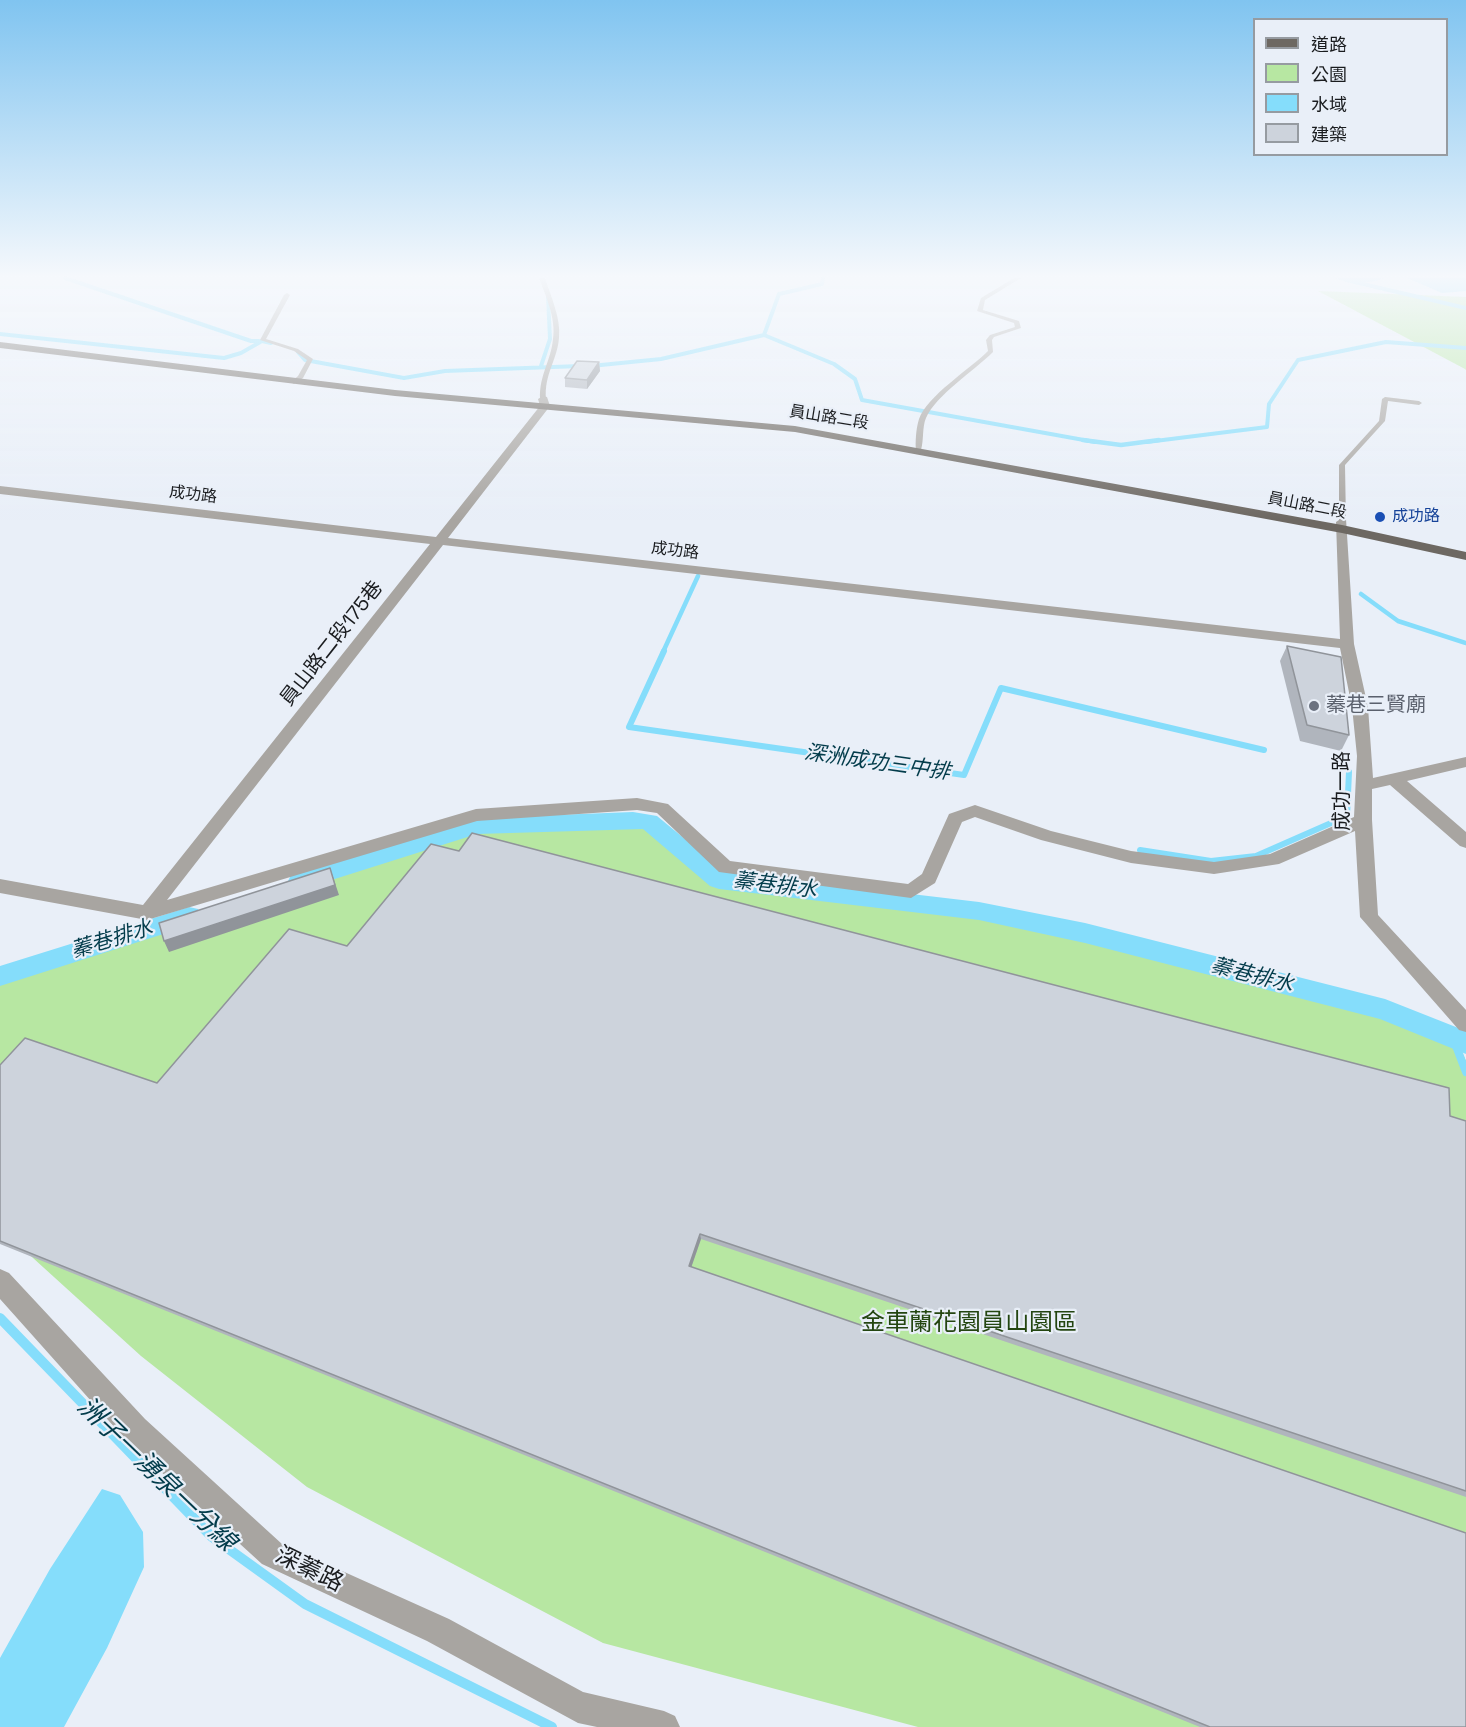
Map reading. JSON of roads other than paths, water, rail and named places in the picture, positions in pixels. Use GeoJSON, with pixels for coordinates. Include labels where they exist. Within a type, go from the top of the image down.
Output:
{"type":"FeatureCollection","features":[{"type":"Feature","properties":{"kind":"main road","name":"員山路二段"},"geometry":{"type":"LineString","coordinates":[[115,359],[297,380],[749,423],[919,447],[1466,549]]}},
{"type":"Feature","properties":{"kind":"main road","name":"員山路二段"},"geometry":{"type":"LineString","coordinates":[[138,359],[297,380]]}},
{"type":"Feature","properties":{"kind":"main road","name":"員山路二段"},"geometry":{"type":"LineString","coordinates":[[1342,526],[1466,556]]}},
{"type":"Feature","properties":{"kind":"street","name":"員山路二段175巷"},"geometry":{"type":"LineString","coordinates":[[147,913],[440,542],[544,403]]}},
{"type":"Feature","properties":{"kind":"street","name":"成功路"},"geometry":{"type":"LineString","coordinates":[[0,490],[1347,644]]}},
{"type":"Feature","properties":{"kind":"street","name":"成功一路"},"geometry":{"type":"LineString","coordinates":[[1342,526],[1347,644],[1360,707],[1365,756],[1363,820],[1369,917],[1466,1024]]}},
{"type":"Feature","properties":{"kind":"street"},"geometry":{"type":"LineString","coordinates":[[1364,785],[1466,762]]}},
{"type":"Feature","properties":{"kind":"street"},"geometry":{"type":"LineString","coordinates":[[1393,778],[1466,842]]}},
{"type":"Feature","properties":{"kind":"street"},"geometry":{"type":"LineString","coordinates":[[0,886],[147,913],[464,819],[487,814],[637,804],[662,808],[725,867],[911,891],[929,878],[955,818],[975,811],[1047,836],[1131,857],[1214,868],[1273,860],[1363,820]]}},
{"type":"Feature","properties":{"kind":"street","name":"深蓁路"},"geometry":{"type":"LineString","coordinates":[[0,1281],[135,1429],[272,1554],[438,1630],[578,1707],[664,1727]]}},
{"type":"Feature","properties":{"kind":"lane"},"geometry":{"type":"LineString","coordinates":[[297,380],[309,359]]}},
{"type":"Feature","properties":{"kind":"lane"},"geometry":{"type":"LineString","coordinates":[[544,403],[541,382],[551,359]]}},
{"type":"Feature","properties":{"kind":"lane"},"geometry":{"type":"LineString","coordinates":[[919,447],[922,418],[984,359]]}},
{"type":"Feature","properties":{"kind":"lane"},"geometry":{"type":"LineString","coordinates":[[1342,526],[1342,465],[1382,421],[1385,399],[1419,403]]}},
{"type":"Feature","properties":{"kind":"water"},"geometry":{"type":"Polygon","coordinates":[[[102,1489],[120,1495],[143,1532],[144,1567],[107,1648],[64,1727],[0,1727],[0,1658],[50,1569],[102,1489]]]}},
{"type":"Feature","properties":{"kind":"waterway"},"geometry":{"type":"LineString","coordinates":[[304,359],[404,378],[445,371],[580,366]]}},
{"type":"Feature","properties":{"kind":"waterway"},"geometry":{"type":"LineString","coordinates":[[541,366],[543,359]]}},
{"type":"Feature","properties":{"kind":"waterway"},"geometry":{"type":"LineString","coordinates":[[591,366],[663,359]]}},
{"type":"Feature","properties":{"kind":"waterway"},"geometry":{"type":"LineString","coordinates":[[821,359],[834,364],[855,379],[862,400],[1086,440]]}},
{"type":"Feature","properties":{"kind":"waterway"},"geometry":{"type":"LineString","coordinates":[[1147,442],[1267,427],[1269,404],[1298,360],[1305,359]]}},
{"type":"Feature","properties":{"kind":"waterway"},"geometry":{"type":"LineString","coordinates":[[1086,440],[1121,445],[1159,440]]}},
{"type":"Feature","properties":{"kind":"waterway"},"geometry":{"type":"LineString","coordinates":[[1086,440],[1095,442]]}},
{"type":"Feature","properties":{"kind":"waterway","name":"深洲成功三中排"},"geometry":{"type":"LineString","coordinates":[[663,652],[698,576]]}},
{"type":"Feature","properties":{"kind":"waterway"},"geometry":{"type":"LineString","coordinates":[[1361,594],[1398,621],[1466,643]]}},
{"type":"Feature","properties":{"kind":"waterway","name":"深洲成功三中排"},"geometry":{"type":"LineString","coordinates":[[664,651],[629,727],[964,775],[1001,688],[1264,750]]}},
{"type":"Feature","properties":{"kind":"waterway"},"geometry":{"type":"LineString","coordinates":[[1140,850],[1211,861],[1256,856],[1347,816],[1349,772]]}},
{"type":"Feature","properties":{"kind":"waterway","name":"蓁巷排水"},"geometry":{"type":"LineString","coordinates":[[300,881],[476,826],[633,820],[649,822],[719,880],[979,911],[1085,933],[1385,1010],[1466,1043]]}},
{"type":"Feature","properties":{"kind":"waterway","name":"蓁巷排水"},"geometry":{"type":"LineString","coordinates":[[0,976],[189,916]]}},
{"type":"Feature","properties":{"kind":"waterway"},"geometry":{"type":"LineString","coordinates":[[1453,1038],[1466,1072]]}},
{"type":"Feature","properties":{"kind":"waterway","name":"洲子一湧泉一分線"},"geometry":{"type":"LineString","coordinates":[[0,1318],[212,1537],[305,1604],[552,1727]]}},
{"type":"Feature","properties":{"kind":"place","name":"成功路"},"geometry":{"type":"Point","coordinates":[1380,517]}},
{"type":"Feature","properties":{"kind":"place","name":"蓁巷三賢廟"},"geometry":{"type":"Point","coordinates":[1314,706]}},
{"type":"Feature","properties":{"kind":"park label","name":"金車蘭花園員山園區"},"geometry":{"type":"Point","coordinates":[969,1323]}}]}
